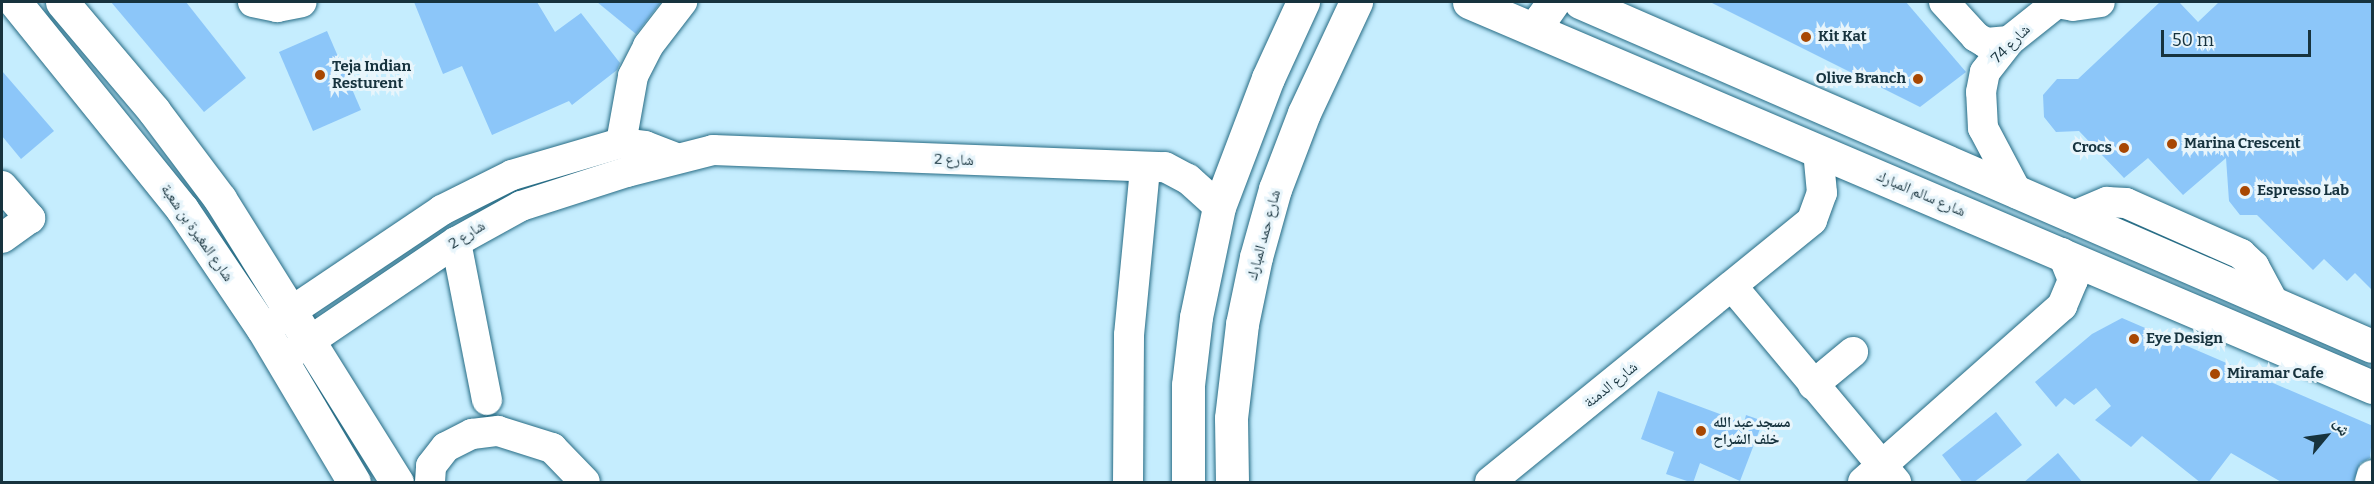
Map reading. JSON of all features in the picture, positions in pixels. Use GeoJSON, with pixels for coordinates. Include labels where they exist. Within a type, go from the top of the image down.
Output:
{"type":"FeatureCollection","features":[{"type":"Feature","properties":{"kind":"main road","name":"شارع المغيرة بن شعبة"},"geometry":{"type":"LineString","coordinates":[[15,2],[182,209],[263,329],[354,483]]}},
{"type":"Feature","properties":{"kind":"main road"},"geometry":{"type":"LineString","coordinates":[[62,2],[154,111],[220,199],[293,312],[398,483]]}},
{"type":"Feature","properties":{"kind":"main road"},"geometry":{"type":"LineString","coordinates":[[1188,483],[1188,385],[1196,317],[1219,207],[1268,78],[1303,2]]}},
{"type":"Feature","properties":{"kind":"main road","name":"شارع حمد المبارك"},"geometry":{"type":"LineString","coordinates":[[1232,483],[1231,418],[1242,324],[1256,257],[1275,189],[1304,113],[1356,2]]}},
{"type":"Feature","properties":{"kind":"main road","name":"شارع سالم المبارك"},"geometry":{"type":"LineString","coordinates":[[1469,2],[2373,387]]}},
{"type":"Feature","properties":{"kind":"main road"},"geometry":{"type":"LineString","coordinates":[[1543,33],[1542,18],[1553,2]]}},
{"type":"Feature","properties":{"kind":"main road"},"geometry":{"type":"LineString","coordinates":[[1580,2],[2071,217],[2373,346]]}},
{"type":"Feature","properties":{"kind":"street"},"geometry":{"type":"LineString","coordinates":[[253,2],[277,7],[302,2]]}},
{"type":"Feature","properties":{"kind":"street"},"geometry":{"type":"LineString","coordinates":[[621,143],[633,76],[648,46],[682,2]]}},
{"type":"Feature","properties":{"kind":"street"},"geometry":{"type":"LineString","coordinates":[[1944,2],[1976,37],[1986,43],[2009,41]]}},
{"type":"Feature","properties":{"kind":"street"},"geometry":{"type":"LineString","coordinates":[[2055,2],[2073,6],[2100,2]]}},
{"type":"Feature","properties":{"kind":"street","name":"شارع 74"},"geometry":{"type":"LineString","coordinates":[[2018,194],[1989,143],[1980,107],[1985,72],[2009,41],[2055,2]]}},
{"type":"Feature","properties":{"kind":"street"},"geometry":{"type":"LineString","coordinates":[[263,329],[293,312],[442,210],[476,191],[548,162],[621,143],[645,146],[677,158]]}},
{"type":"Feature","properties":{"kind":"street","name":"شارع 2"},"geometry":{"type":"LineString","coordinates":[[281,359],[311,343],[456,242],[521,206],[677,158],[713,150],[1165,167],[1177,172],[1219,207]]}},
{"type":"Feature","properties":{"kind":"street","name":"شارع الدمنة"},"geometry":{"type":"LineString","coordinates":[[1498,480],[1812,220],[1822,193],[1818,151]]}},
{"type":"Feature","properties":{"kind":"street"},"geometry":{"type":"LineString","coordinates":[[1128,483],[1129,335],[1145,168]]}},
{"type":"Feature","properties":{"kind":"street"},"geometry":{"type":"LineString","coordinates":[[2,186],[30,218],[2,238]]}},
{"type":"Feature","properties":{"kind":"street"},"geometry":{"type":"LineString","coordinates":[[456,242],[487,400]]}},
{"type":"Feature","properties":{"kind":"street"},"geometry":{"type":"LineString","coordinates":[[1732,286],[1813,385],[1880,477],[2062,306],[2073,280],[2062,253]]}},
{"type":"Feature","properties":{"kind":"street"},"geometry":{"type":"LineString","coordinates":[[1813,385],[1853,352]]}},
{"type":"Feature","properties":{"kind":"street"},"geometry":{"type":"LineString","coordinates":[[429,483],[431,466],[446,447],[472,434],[498,431],[552,448],[585,483]]}},
{"type":"Feature","properties":{"kind":"street"},"geometry":{"type":"LineString","coordinates":[[2370,483],[2373,475]]}},
{"type":"Feature","properties":{"kind":"building"},"geometry":{"type":"Polygon","coordinates":[[[111,2],[186,2],[246,78],[204,112],[111,2]]]}},
{"type":"Feature","properties":{"kind":"building"},"geometry":{"type":"Polygon","coordinates":[[[414,2],[537,2],[555,32],[581,13],[620,63],[617,70],[572,105],[569,101],[492,135],[462,66],[443,74],[414,2]]]}},
{"type":"Feature","properties":{"kind":"building"},"geometry":{"type":"Polygon","coordinates":[[[597,2],[661,2],[636,34],[597,2]]]}},
{"type":"Feature","properties":{"kind":"building"},"geometry":{"type":"Polygon","coordinates":[[[1710,2],[1906,2],[1966,72],[1920,107],[1710,2]]]}},
{"type":"Feature","properties":{"kind":"building","name":"Marina Crescent"},"geometry":{"type":"Polygon","coordinates":[[[2160,2],[2179,2],[2198,22],[2219,2],[2373,2],[2373,291],[2355,273],[2347,281],[2324,259],[2313,270],[2257,215],[2240,215],[2229,201],[2226,158],[2183,195],[2148,158],[2124,178],[2079,131],[2056,132],[2044,117],[2043,95],[2057,79],[2078,79],[2160,2]]]}},
{"type":"Feature","properties":{"kind":"building"},"geometry":{"type":"Polygon","coordinates":[[[327,31],[361,110],[313,131],[279,52],[327,31]]]}},
{"type":"Feature","properties":{"kind":"building"},"geometry":{"type":"Polygon","coordinates":[[[2,71],[54,131],[21,159],[2,136],[2,71]]]}},
{"type":"Feature","properties":{"kind":"building"},"geometry":{"type":"Polygon","coordinates":[[[2122,318],[2373,426],[2370,458],[2360,463],[2353,483],[2283,483],[2231,453],[2208,483],[2201,483],[2142,436],[2131,447],[2095,420],[2111,406],[2096,388],[2074,405],[2065,398],[2056,407],[2035,382],[2092,334],[2122,318]]]}},
{"type":"Feature","properties":{"kind":"building","name":"مسجد عبد الله خلف الشراح"},"geometry":{"type":"Polygon","coordinates":[[[1658,391],[1744,423],[1746,415],[1763,421],[1740,481],[1700,463],[1693,483],[1666,474],[1674,452],[1641,439],[1658,391]]]}},
{"type":"Feature","properties":{"kind":"building"},"geometry":{"type":"Polygon","coordinates":[[[1996,412],[2022,445],[1973,483],[1963,483],[1942,455],[1996,412]]]}},
{"type":"Feature","properties":{"kind":"building"},"geometry":{"type":"Polygon","coordinates":[[[2058,453],[2083,483],[2023,483],[2058,453]]]}},
{"type":"Feature","properties":{"kind":"place","name":"Kit Kat"},"geometry":{"type":"Point","coordinates":[1806,37]}},
{"type":"Feature","properties":{"kind":"place","name":"Teja Indian Resturent"},"geometry":{"type":"Point","coordinates":[320,75]}},
{"type":"Feature","properties":{"kind":"place","name":"Olive Branch"},"geometry":{"type":"Point","coordinates":[1918,79]}},
{"type":"Feature","properties":{"kind":"place","name":"Marina Crescent"},"geometry":{"type":"Point","coordinates":[2172,144]}},
{"type":"Feature","properties":{"kind":"place","name":"Crocs"},"geometry":{"type":"Point","coordinates":[2124,148]}},
{"type":"Feature","properties":{"kind":"place","name":"Espresso Lab"},"geometry":{"type":"Point","coordinates":[2245,191]}},
{"type":"Feature","properties":{"kind":"place","name":"Eye Design"},"geometry":{"type":"Point","coordinates":[2134,339]}},
{"type":"Feature","properties":{"kind":"place","name":"Miramar Cafe"},"geometry":{"type":"Point","coordinates":[2215,374]}},
{"type":"Feature","properties":{"kind":"place","name":"مسجد عبد الله خلف الشراح"},"geometry":{"type":"Point","coordinates":[1701,431]}}]}
